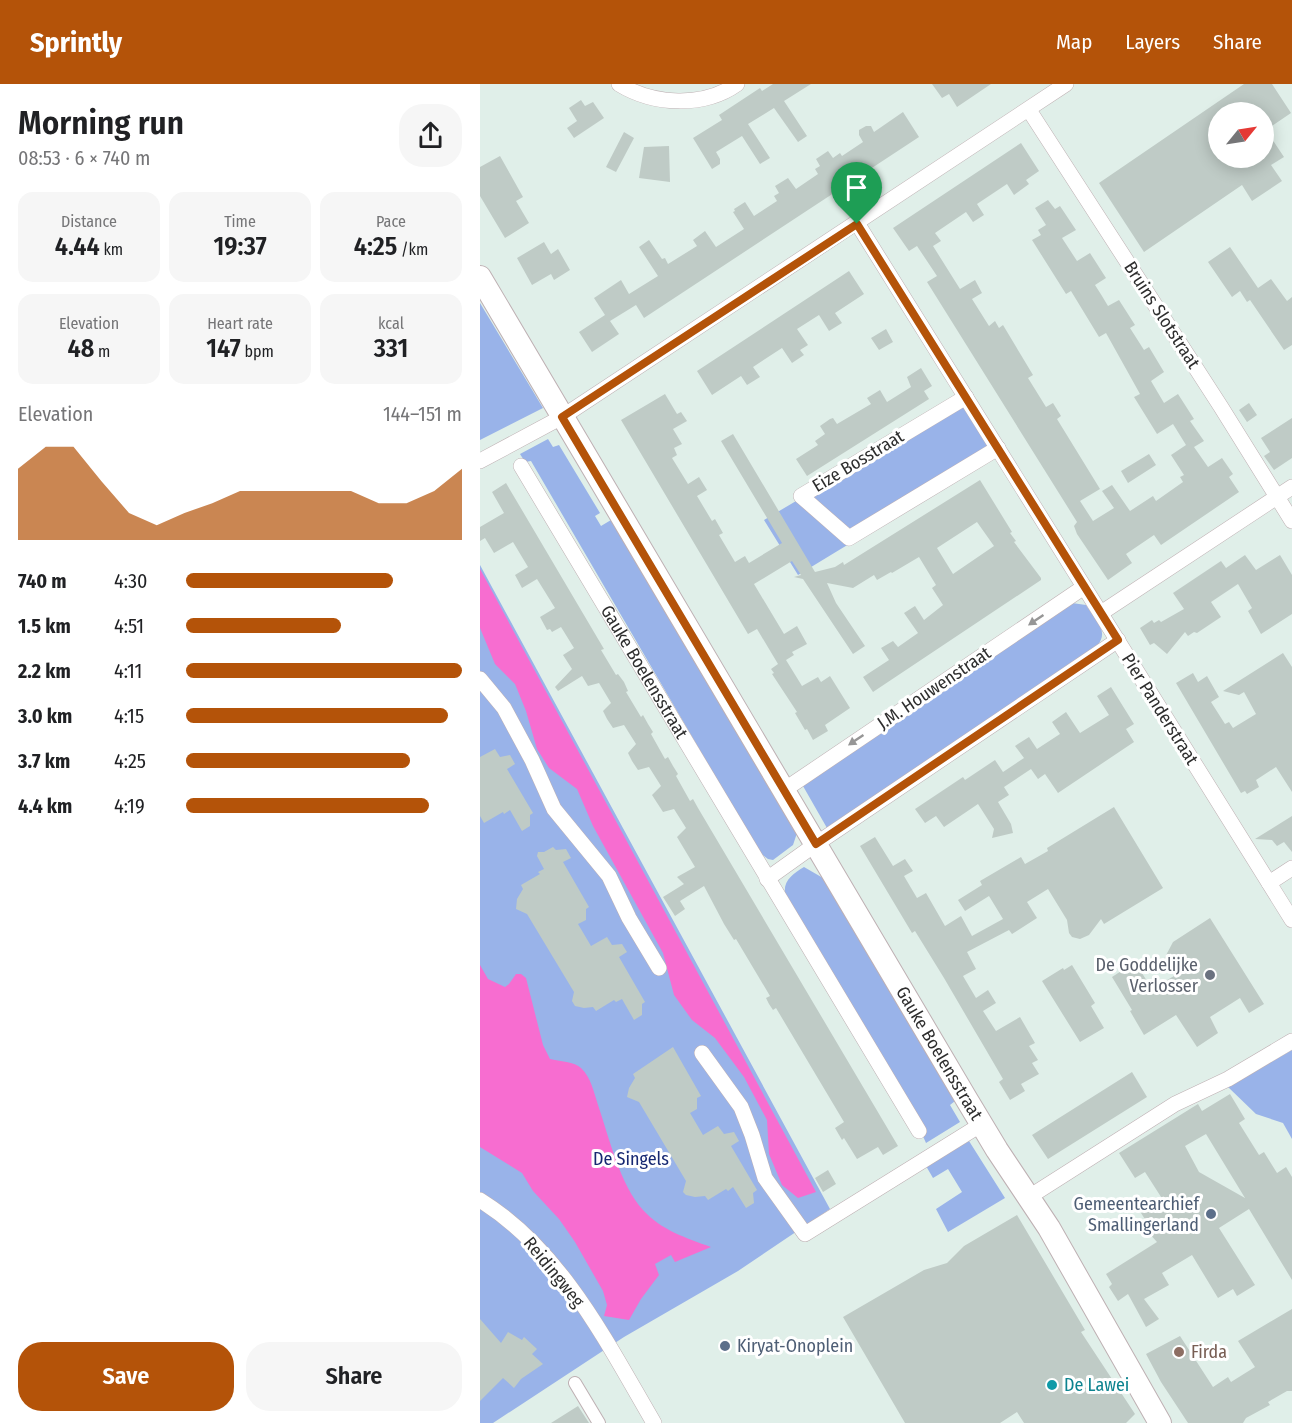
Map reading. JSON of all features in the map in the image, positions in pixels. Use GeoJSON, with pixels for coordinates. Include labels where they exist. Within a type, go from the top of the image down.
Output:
{"type":"FeatureCollection","features":[{"type":"Feature","properties":{"kind":"main road","name":"Gauke Boelensstraat"},"geometry":{"type":"LineString","coordinates":[[480,277],[982,1124],[1092,1301],[1160,1423]]}},
{"type":"Feature","properties":{"kind":"street"},"geometry":{"type":"LineString","coordinates":[[619,84],[627,89],[654,97],[677,101],[712,97],[737,84]]}},
{"type":"Feature","properties":{"kind":"street"},"geometry":{"type":"LineString","coordinates":[[480,461],[562,417],[1066,84]]}},
{"type":"Feature","properties":{"kind":"street","name":"Bruins Slotstraat"},"geometry":{"type":"LineString","coordinates":[[1029,110],[1292,521]]}},
{"type":"Feature","properties":{"kind":"street","name":"Pier Panderstraat"},"geometry":{"type":"LineString","coordinates":[[857,224],[1292,920]]}},
{"type":"Feature","properties":{"kind":"street","name":"Eize Bosstraat"},"geometry":{"type":"LineString","coordinates":[[966,397],[801,496],[849,538],[998,448]]}},
{"type":"Feature","properties":{"kind":"street","name":"Gauke Boelensstraat"},"geometry":{"type":"LineString","coordinates":[[521,466],[919,1131]]}},
{"type":"Feature","properties":{"kind":"street"},"geometry":{"type":"LineString","coordinates":[[1101,614],[1292,487]]}},
{"type":"Feature","properties":{"kind":"street","name":"J.M. Houwenstraat"},"geometry":{"type":"LineString","coordinates":[[784,790],[1084,587]]}},
{"type":"Feature","properties":{"kind":"street"},"geometry":{"type":"LineString","coordinates":[[767,879],[1118,640]]}},
{"type":"Feature","properties":{"kind":"street"},"geometry":{"type":"LineString","coordinates":[[480,679],[504,708],[532,760],[554,809],[609,876],[628,918],[658,968]]}},
{"type":"Feature","properties":{"kind":"street"},"geometry":{"type":"LineString","coordinates":[[1269,883],[1292,868]]}},
{"type":"Feature","properties":{"kind":"street"},"geometry":{"type":"LineString","coordinates":[[1029,1197],[1176,1104],[1228,1078],[1292,1041]]}},
{"type":"Feature","properties":{"kind":"street"},"geometry":{"type":"LineString","coordinates":[[702,1053],[741,1107],[765,1178],[805,1234],[982,1124]]}},
{"type":"Feature","properties":{"kind":"street","name":"Reidingweg"},"geometry":{"type":"LineString","coordinates":[[480,1200],[511,1221],[544,1255],[573,1291],[616,1356],[654,1423]]}},
{"type":"Feature","properties":{"kind":"street"},"geometry":{"type":"LineString","coordinates":[[574,1383],[599,1423]]}},
{"type":"Feature","properties":{"kind":"green space"},"geometry":{"type":"Polygon","coordinates":[[[480,303],[543,408],[480,440],[480,303]]]}},
{"type":"Feature","properties":{"kind":"green space"},"geometry":{"type":"Polygon","coordinates":[[[965,401],[997,454],[798,575],[764,520],[965,401]]]}},
{"type":"Feature","properties":{"kind":"green space"},"geometry":{"type":"Polygon","coordinates":[[[548,439],[553,447],[559,445],[600,513],[595,516],[601,526],[611,520],[797,833],[793,845],[773,860],[760,853],[531,461],[525,462],[520,454],[548,439]]]}},
{"type":"Feature","properties":{"kind":"green space","name":"De Singels"},"geometry":{"type":"Polygon","coordinates":[[[480,565],[830,1209],[738,1271],[624,1337],[493,1423],[480,1423],[480,565]]]}},
{"type":"Feature","properties":{"kind":"green space"},"geometry":{"type":"Polygon","coordinates":[[[1072,603],[1086,605],[1100,625],[1102,635],[1097,646],[827,828],[803,786],[1072,603]]]}},
{"type":"Feature","properties":{"kind":"green space"},"geometry":{"type":"Polygon","coordinates":[[[804,867],[823,878],[955,1101],[950,1105],[960,1122],[926,1143],[922,1134],[926,1130],[787,900],[785,889],[788,880],[804,867]]]}},
{"type":"Feature","properties":{"kind":"green space"},"geometry":{"type":"Polygon","coordinates":[[[1292,1050],[1292,1139],[1283,1123],[1256,1114],[1228,1087],[1292,1050]]]}},
{"type":"Feature","properties":{"kind":"green space"},"geometry":{"type":"Polygon","coordinates":[[[969,1141],[1005,1198],[948,1232],[936,1209],[962,1192],[948,1169],[933,1178],[926,1166],[969,1141]]]}},
{"type":"Feature","properties":{"kind":"shaded area"},"geometry":{"type":"Polygon","coordinates":[[[480,569],[816,1192],[798,1198],[782,1185],[769,1154],[767,1120],[744,1077],[715,1038],[692,1020],[674,995],[663,953],[593,826],[577,789],[549,768],[537,749],[515,684],[495,664],[480,628],[480,569]]]}},
{"type":"Feature","properties":{"kind":"shaded area"},"geometry":{"type":"Polygon","coordinates":[[[480,965],[488,979],[505,987],[516,974],[521,974],[526,978],[543,1045],[550,1059],[575,1064],[587,1076],[594,1090],[622,1174],[635,1200],[643,1210],[666,1228],[711,1247],[675,1262],[671,1255],[655,1264],[659,1275],[629,1320],[604,1316],[607,1305],[603,1291],[559,1219],[533,1191],[522,1173],[480,1147],[480,965]]]}},
{"type":"Feature","properties":{"kind":"building"},"geometry":{"type":"Polygon","coordinates":[[[773,84],[811,84],[784,101],[807,136],[798,142],[774,108],[748,124],[770,158],[760,164],[742,136],[716,152],[720,164],[712,169],[693,138],[722,120],[719,115],[760,88],[762,91],[773,84]]]}},
{"type":"Feature","properties":{"kind":"building"},"geometry":{"type":"Polygon","coordinates":[[[932,84],[991,84],[957,107],[949,94],[942,98],[932,84]]]}},
{"type":"Feature","properties":{"kind":"building"},"geometry":{"type":"Polygon","coordinates":[[[1244,84],[1272,84],[1291,113],[1274,125],[1274,102],[1218,102],[1244,84]]]}},
{"type":"Feature","properties":{"kind":"building"},"geometry":{"type":"Polygon","coordinates":[[[581,100],[585,106],[593,102],[604,118],[574,138],[567,128],[577,121],[569,108],[581,100]]]}},
{"type":"Feature","properties":{"kind":"building"},"geometry":{"type":"Polygon","coordinates":[[[1208,109],[1208,168],[1273,168],[1282,181],[1252,201],[1242,185],[1144,252],[1099,183],[1208,109]]]}},
{"type":"Feature","properties":{"kind":"building"},"geometry":{"type":"Polygon","coordinates":[[[903,112],[919,137],[644,318],[636,305],[610,321],[619,334],[592,352],[579,332],[605,315],[594,298],[621,280],[629,294],[658,276],[639,247],[649,240],[668,264],[697,246],[693,240],[705,231],[716,247],[744,229],[733,212],[734,209],[745,202],[754,216],[777,201],[774,196],[779,193],[775,186],[788,178],[796,189],[818,174],[815,169],[820,166],[816,159],[828,151],[833,158],[840,153],[842,156],[863,142],[859,130],[871,126],[874,132],[903,112]]]}},
{"type":"Feature","properties":{"kind":"building"},"geometry":{"type":"Polygon","coordinates":[[[624,132],[634,138],[616,172],[606,167],[624,132]]]}},
{"type":"Feature","properties":{"kind":"building"},"geometry":{"type":"Polygon","coordinates":[[[1274,142],[1284,157],[1274,163],[1274,142]]]}},
{"type":"Feature","properties":{"kind":"building"},"geometry":{"type":"Polygon","coordinates":[[[1021,143],[1039,171],[1026,180],[1029,184],[1014,195],[1007,184],[977,204],[984,215],[973,222],[966,212],[935,233],[941,241],[933,246],[960,289],[975,280],[982,293],[972,299],[989,326],[995,321],[999,328],[1003,325],[1033,375],[1028,378],[1046,407],[1053,403],[1061,416],[1057,419],[1100,489],[1080,501],[1093,521],[1114,508],[1102,491],[1112,485],[1130,511],[1153,496],[1156,501],[1183,482],[1180,477],[1184,475],[1171,455],[1186,445],[1173,424],[1157,434],[1134,397],[1140,394],[1106,333],[1099,337],[1071,291],[1066,294],[1032,240],[1041,235],[1038,230],[1046,225],[1035,208],[1048,200],[1055,209],[1060,206],[1076,230],[1062,238],[1077,261],[1090,253],[1106,278],[1095,285],[1108,306],[1119,300],[1135,325],[1130,328],[1144,350],[1149,347],[1164,372],[1151,381],[1164,403],[1178,394],[1194,419],[1190,421],[1204,441],[1194,447],[1208,467],[1222,458],[1233,474],[1229,477],[1239,492],[1161,545],[1154,535],[1126,554],[1132,563],[1108,580],[1077,534],[1074,526],[1077,522],[927,282],[937,276],[917,246],[909,251],[893,228],[1021,143]]]}},
{"type":"Feature","properties":{"kind":"building"},"geometry":{"type":"Polygon","coordinates":[[[669,146],[670,182],[639,178],[644,147],[669,146]]]}},
{"type":"Feature","properties":{"kind":"building"},"geometry":{"type":"Polygon","coordinates":[[[500,156],[523,197],[516,201],[529,223],[505,238],[480,196],[480,167],[500,156]]]}},
{"type":"Feature","properties":{"kind":"building"},"geometry":{"type":"Polygon","coordinates":[[[544,242],[551,254],[558,249],[570,270],[554,280],[551,274],[532,285],[517,258],[544,242]]]}},
{"type":"Feature","properties":{"kind":"building"},"geometry":{"type":"Polygon","coordinates":[[[1230,247],[1258,288],[1271,279],[1287,301],[1292,297],[1292,345],[1284,350],[1250,300],[1247,302],[1240,291],[1232,297],[1208,262],[1230,247]]]}},
{"type":"Feature","properties":{"kind":"building"},"geometry":{"type":"Polygon","coordinates":[[[849,271],[864,294],[835,313],[842,323],[829,331],[819,315],[797,329],[808,345],[800,350],[804,355],[792,363],[782,348],[753,367],[760,377],[747,385],[741,376],[712,395],[697,371],[849,271]]]}},
{"type":"Feature","properties":{"kind":"building"},"geometry":{"type":"Polygon","coordinates":[[[886,329],[893,342],[879,350],[871,338],[886,329]]]}},
{"type":"Feature","properties":{"kind":"building"},"geometry":{"type":"Polygon","coordinates":[[[921,368],[932,386],[924,391],[929,399],[807,476],[796,459],[818,445],[815,441],[825,434],[820,426],[833,418],[837,424],[871,404],[867,398],[880,390],[887,402],[911,387],[907,377],[921,368]]]}},
{"type":"Feature","properties":{"kind":"building"},"geometry":{"type":"Polygon","coordinates":[[[665,394],[677,414],[681,412],[687,421],[673,429],[682,444],[674,448],[677,455],[672,458],[688,484],[699,477],[707,490],[697,496],[712,521],[715,519],[723,533],[719,535],[735,562],[745,556],[749,563],[782,543],[721,441],[733,434],[815,572],[835,567],[843,562],[844,565],[980,480],[1012,532],[1010,533],[1016,541],[1014,542],[1041,580],[873,692],[863,677],[889,660],[881,648],[893,641],[898,647],[918,633],[904,613],[915,606],[924,620],[943,605],[932,588],[936,585],[919,557],[892,573],[877,580],[874,575],[853,588],[827,583],[836,603],[865,646],[853,654],[803,579],[794,577],[801,575],[792,561],[754,584],[784,634],[797,626],[807,644],[792,652],[794,655],[786,660],[802,686],[818,677],[821,682],[830,676],[850,708],[825,725],[828,731],[813,740],[772,674],[774,673],[771,669],[778,664],[757,629],[748,634],[621,420],[665,394]],[[977,522],[937,548],[953,574],[994,546],[977,522]]]}},
{"type":"Feature","properties":{"kind":"building"},"geometry":{"type":"Polygon","coordinates":[[[1249,403],[1257,415],[1247,422],[1239,410],[1249,403]]]}},
{"type":"Feature","properties":{"kind":"building"},"geometry":{"type":"Polygon","coordinates":[[[1292,418],[1292,458],[1274,470],[1264,456],[1270,452],[1261,438],[1292,418]]]}},
{"type":"Feature","properties":{"kind":"building"},"geometry":{"type":"Polygon","coordinates":[[[1149,454],[1156,465],[1128,483],[1121,471],[1149,454]]]}},
{"type":"Feature","properties":{"kind":"building"},"geometry":{"type":"Polygon","coordinates":[[[506,483],[604,649],[601,650],[616,675],[618,674],[624,682],[628,691],[626,692],[653,732],[651,734],[665,759],[668,757],[690,801],[693,799],[898,1146],[883,1155],[878,1147],[857,1159],[844,1138],[842,1140],[835,1128],[844,1122],[776,1008],[773,1010],[769,1004],[766,998],[770,996],[736,939],[734,940],[724,924],[704,886],[680,901],[685,909],[675,916],[663,897],[684,884],[677,877],[695,867],[677,837],[686,828],[674,809],[663,812],[652,795],[661,786],[649,767],[638,770],[632,761],[628,753],[636,744],[624,725],[613,728],[607,719],[603,711],[611,703],[599,683],[588,686],[582,676],[558,691],[555,687],[572,669],[563,655],[574,648],[561,627],[552,632],[550,629],[547,630],[540,617],[555,608],[537,579],[522,588],[515,575],[528,567],[513,542],[494,553],[485,538],[480,541],[480,527],[504,513],[492,492],[506,483]]]}},
{"type":"Feature","properties":{"kind":"building"},"geometry":{"type":"Polygon","coordinates":[[[1245,555],[1256,570],[1280,555],[1292,575],[1292,614],[1261,634],[1248,611],[1252,608],[1238,584],[1211,602],[1221,617],[1197,633],[1194,632],[1188,636],[1185,632],[1167,654],[1154,643],[1150,645],[1140,628],[1152,620],[1154,623],[1159,620],[1161,622],[1184,609],[1173,593],[1221,561],[1226,568],[1245,555]]]}},
{"type":"Feature","properties":{"kind":"building"},"geometry":{"type":"Polygon","coordinates":[[[1283,653],[1292,667],[1292,792],[1276,767],[1256,780],[1259,787],[1247,794],[1245,791],[1241,793],[1176,683],[1193,673],[1198,682],[1207,676],[1219,697],[1211,702],[1225,724],[1229,722],[1233,728],[1256,714],[1244,692],[1239,695],[1223,691],[1283,653]]]}},
{"type":"Feature","properties":{"kind":"building"},"geometry":{"type":"Polygon","coordinates":[[[1111,687],[1134,724],[1126,729],[1134,742],[1058,793],[1045,774],[1038,779],[1031,769],[1004,787],[1009,795],[998,802],[1011,824],[1013,833],[992,838],[994,829],[978,804],[944,827],[936,816],[925,823],[915,809],[963,777],[965,780],[995,760],[1003,772],[1024,758],[1015,746],[1029,737],[1037,749],[1060,734],[1052,722],[1066,712],[1080,733],[1109,715],[1097,696],[1111,687]]]}},
{"type":"Feature","properties":{"kind":"building"},"geometry":{"type":"Polygon","coordinates":[[[495,749],[500,757],[510,755],[515,764],[507,769],[533,813],[530,815],[530,826],[522,831],[510,810],[484,823],[480,816],[480,757],[495,749]]]}},
{"type":"Feature","properties":{"kind":"building"},"geometry":{"type":"Polygon","coordinates":[[[1114,807],[1163,888],[1104,924],[1101,919],[1089,935],[1080,939],[1072,937],[1069,933],[1067,920],[1048,889],[1027,902],[1037,918],[1012,934],[1009,930],[967,952],[976,969],[963,976],[976,998],[988,990],[996,1003],[983,1011],[996,1031],[1020,1017],[1035,1043],[1029,1046],[1038,1060],[1032,1063],[1039,1074],[1021,1084],[1025,1091],[1010,1100],[999,1082],[1003,1079],[944,978],[915,931],[912,933],[860,846],[875,837],[893,866],[905,859],[913,871],[904,876],[917,898],[926,893],[945,926],[961,916],[972,936],[1003,919],[989,896],[965,911],[958,900],[982,885],[980,881],[1021,857],[1025,864],[1114,807]]]}},
{"type":"Feature","properties":{"kind":"building"},"geometry":{"type":"Polygon","coordinates":[[[1292,816],[1292,852],[1284,842],[1277,846],[1272,840],[1255,839],[1292,816]]]}},
{"type":"Feature","properties":{"kind":"building"},"geometry":{"type":"Polygon","coordinates":[[[553,847],[556,850],[566,849],[571,858],[563,862],[589,907],[586,909],[586,920],[578,924],[591,946],[607,937],[612,945],[622,944],[627,952],[619,957],[645,1002],[642,1004],[642,1015],[634,1020],[622,999],[616,1002],[614,1000],[596,1011],[593,1007],[575,1006],[572,1001],[574,992],[527,914],[516,909],[517,899],[523,889],[521,885],[540,874],[538,872],[544,869],[537,856],[538,852],[544,852],[553,847]]]}},
{"type":"Feature","properties":{"kind":"building","name":"De Goddelijke Verlosser"},"geometry":{"type":"Polygon","coordinates":[[[1210,918],[1264,1004],[1249,1013],[1240,998],[1210,1017],[1218,1033],[1197,1047],[1176,1015],[1144,1035],[1112,977],[1135,962],[1152,989],[1174,976],[1164,959],[1173,942],[1210,918]]]}},
{"type":"Feature","properties":{"kind":"building"},"geometry":{"type":"Polygon","coordinates":[[[1072,965],[1095,1003],[1091,1006],[1104,1028],[1080,1042],[1042,981],[1072,965]]]}},
{"type":"Feature","properties":{"kind":"building"},"geometry":{"type":"Polygon","coordinates":[[[673,1047],[701,1096],[697,1098],[697,1109],[690,1113],[703,1135],[718,1126],[724,1134],[734,1132],[739,1141],[731,1146],[757,1190],[753,1193],[754,1203],[746,1208],[733,1187],[708,1200],[705,1196],[686,1195],[683,1192],[686,1181],[639,1102],[627,1097],[635,1078],[633,1074],[673,1047]]]}},
{"type":"Feature","properties":{"kind":"building"},"geometry":{"type":"Polygon","coordinates":[[[1132,1072],[1147,1097],[1048,1159],[1032,1135],[1132,1072]]]}},
{"type":"Feature","properties":{"kind":"building"},"geometry":{"type":"Polygon","coordinates":[[[1230,1094],[1245,1119],[1239,1123],[1259,1155],[1264,1152],[1277,1173],[1286,1167],[1292,1177],[1292,1280],[1249,1209],[1219,1228],[1255,1285],[1237,1296],[1233,1289],[1218,1298],[1192,1255],[1162,1273],[1169,1285],[1144,1299],[1159,1319],[1146,1327],[1128,1294],[1118,1301],[1109,1287],[1112,1284],[1106,1274],[1157,1242],[1147,1231],[1148,1224],[1141,1213],[1163,1200],[1145,1172],[1135,1178],[1119,1153],[1198,1104],[1202,1111],[1230,1094]],[[1206,1134],[1185,1146],[1199,1172],[1245,1198],[1206,1134]]]}},
{"type":"Feature","properties":{"kind":"building"},"geometry":{"type":"Polygon","coordinates":[[[828,1170],[836,1184],[823,1192],[815,1178],[828,1170]]]}},
{"type":"Feature","properties":{"kind":"building"},"geometry":{"type":"Polygon","coordinates":[[[1017,1215],[1085,1330],[1081,1332],[1135,1414],[1126,1423],[1024,1423],[1017,1412],[1000,1423],[905,1423],[843,1317],[924,1270],[947,1263],[964,1246],[1017,1215]]]}},
{"type":"Feature","properties":{"kind":"building"},"geometry":{"type":"Polygon","coordinates":[[[1292,1309],[1292,1391],[1287,1391],[1268,1402],[1270,1405],[1246,1418],[1243,1423],[1188,1423],[1146,1354],[1180,1336],[1213,1387],[1228,1377],[1231,1382],[1255,1367],[1238,1341],[1292,1309]]]}},
{"type":"Feature","properties":{"kind":"building"},"geometry":{"type":"Polygon","coordinates":[[[480,1319],[501,1343],[508,1332],[522,1340],[524,1337],[537,1349],[532,1354],[543,1364],[521,1379],[514,1388],[503,1378],[480,1401],[480,1319]]]}},
{"type":"Feature","properties":{"kind":"building"},"geometry":{"type":"Polygon","coordinates":[[[578,1406],[589,1423],[551,1423],[578,1406]]]}},
{"type":"Feature","properties":{"kind":"place","name":"De Goddelijke Verlosser"},"geometry":{"type":"Point","coordinates":[1210,975]}},
{"type":"Feature","properties":{"kind":"place","name":"Gemeentearchief Smallingerland"},"geometry":{"type":"Point","coordinates":[1211,1214]}},
{"type":"Feature","properties":{"kind":"place","name":"Kiryat-Onoplein"},"geometry":{"type":"Point","coordinates":[725,1346]}},
{"type":"Feature","properties":{"kind":"place","name":"Firda"},"geometry":{"type":"Point","coordinates":[1179,1352]}},
{"type":"Feature","properties":{"kind":"place","name":"De Lawei"},"geometry":{"type":"Point","coordinates":[1052,1385]}},
{"type":"Feature","properties":{"kind":"route"},"geometry":{"type":"LineString","coordinates":[[857,224],[1118,640],[816,844],[562,417],[857,224]]}}]}
